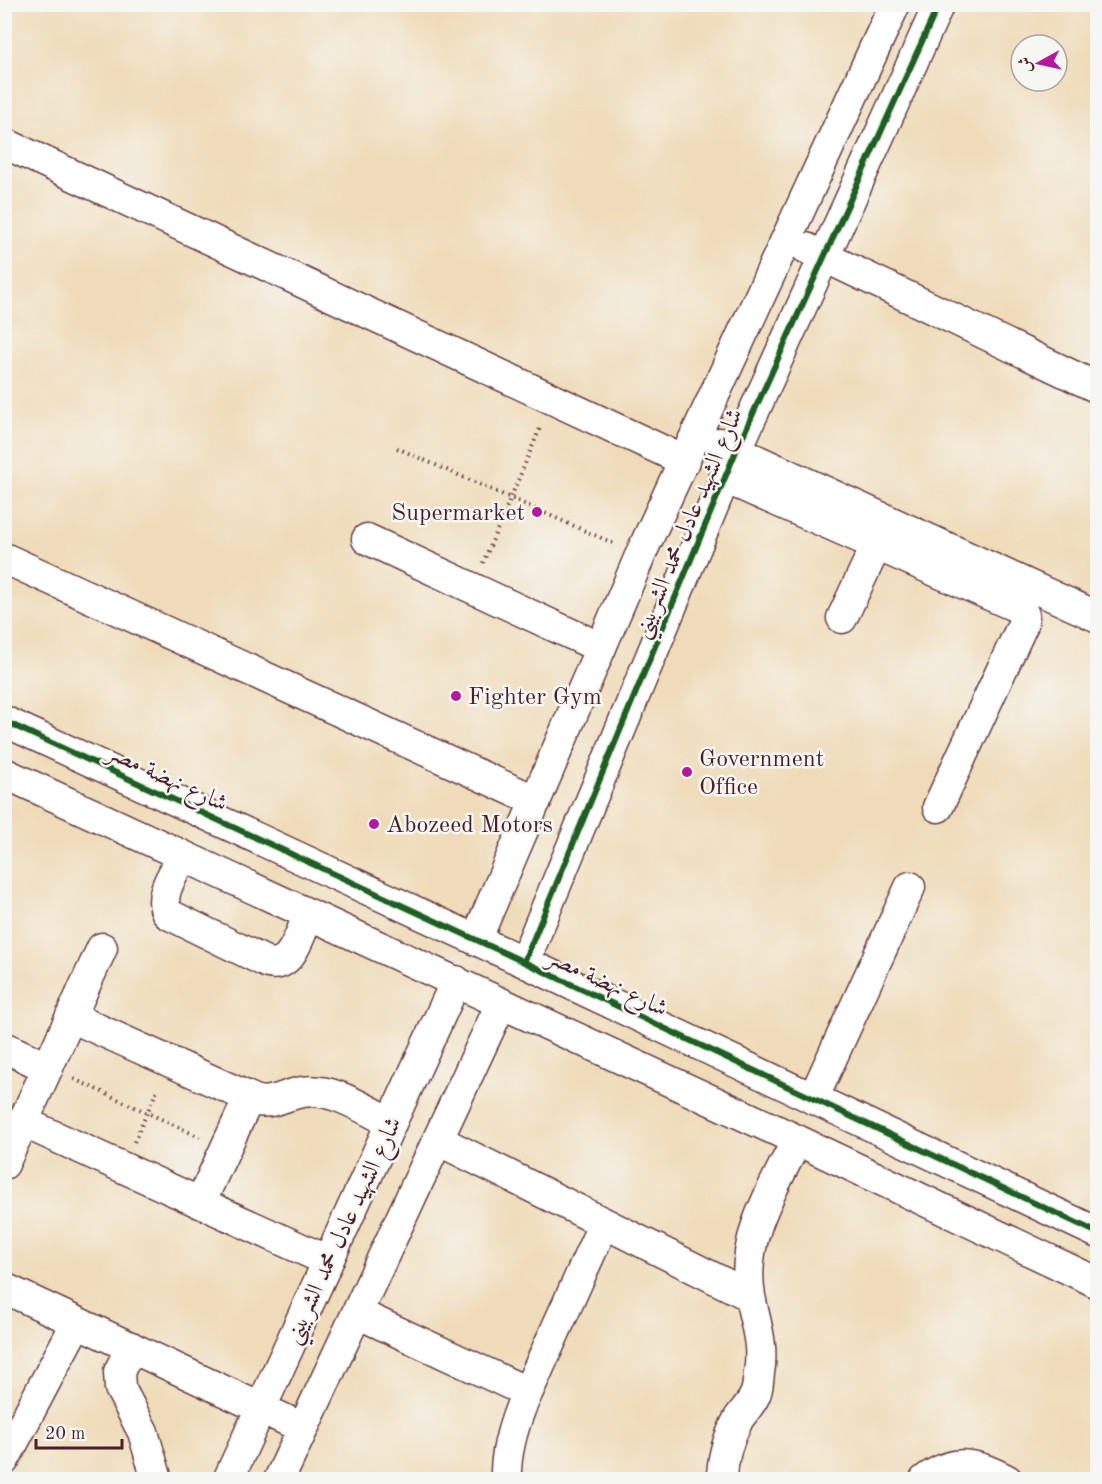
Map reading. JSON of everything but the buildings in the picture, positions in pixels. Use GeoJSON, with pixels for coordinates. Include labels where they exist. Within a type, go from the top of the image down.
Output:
{"type":"FeatureCollection","features":[{"type":"Feature","properties":{"kind":"street","name":"شارع الشهيد عادل محمد الشربيني"},"geometry":{"type":"LineString","coordinates":[[476,940],[641,555],[895,4]]}},
{"type":"Feature","properties":{"kind":"street","name":"شارع الشهيد عادل محمد الشربيني"},"geometry":{"type":"LineString","coordinates":[[524,962],[736,451],[939,4]]}},
{"type":"Feature","properties":{"kind":"street"},"geometry":{"type":"LineString","coordinates":[[4,143],[685,461]]}},
{"type":"Feature","properties":{"kind":"street"},"geometry":{"type":"LineString","coordinates":[[787,239],[1098,388]]}},
{"type":"Feature","properties":{"kind":"street"},"geometry":{"type":"LineString","coordinates":[[698,432],[1098,617]]}},
{"type":"Feature","properties":{"kind":"street"},"geometry":{"type":"LineString","coordinates":[[725,478],[877,544],[1019,608],[1023,612],[1025,618],[1023,624],[938,807]]}},
{"type":"Feature","properties":{"kind":"street"},"geometry":{"type":"LineString","coordinates":[[367,539],[601,648]]}},
{"type":"Feature","properties":{"kind":"street"},"geometry":{"type":"LineString","coordinates":[[842,618],[877,544]]}},
{"type":"Feature","properties":{"kind":"street"},"geometry":{"type":"LineString","coordinates":[[4,558],[536,801]]}},
{"type":"Feature","properties":{"kind":"street","name":"شارع نهضة مصر"},"geometry":{"type":"LineString","coordinates":[[4,721],[524,962],[1098,1233]]}},
{"type":"Feature","properties":{"kind":"street"},"geometry":{"type":"LineString","coordinates":[[4,773],[456,981],[1098,1282]]}},
{"type":"Feature","properties":{"kind":"street"},"geometry":{"type":"LineString","coordinates":[[183,856],[164,894],[163,905],[168,914],[268,963],[278,964],[287,959],[309,914]]}},
{"type":"Feature","properties":{"kind":"street"},"geometry":{"type":"LineString","coordinates":[[813,1099],[910,887]]}},
{"type":"Feature","properties":{"kind":"street"},"geometry":{"type":"LineString","coordinates":[[4,1164],[102,948]]}},
{"type":"Feature","properties":{"kind":"street","name":"شارع الشهيد عادل محمد الشربيني"},"geometry":{"type":"LineString","coordinates":[[228,1479],[456,981]]}},
{"type":"Feature","properties":{"kind":"street","name":"شارع الشهيد عادل محمد الشربيني"},"geometry":{"type":"LineString","coordinates":[[279,1479],[501,1004]]}},
{"type":"Feature","properties":{"kind":"street"},"geometry":{"type":"LineString","coordinates":[[71,1017],[249,1098],[265,1103],[300,1092],[320,1091],[391,1122]]}},
{"type":"Feature","properties":{"kind":"street"},"geometry":{"type":"LineString","coordinates":[[4,1047],[48,1068]]}},
{"type":"Feature","properties":{"kind":"street"},"geometry":{"type":"LineString","coordinates":[[200,1203],[249,1098]]}},
{"type":"Feature","properties":{"kind":"street"},"geometry":{"type":"LineString","coordinates":[[23,1122],[328,1261]]}},
{"type":"Feature","properties":{"kind":"street"},"geometry":{"type":"LineString","coordinates":[[438,1140],[750,1296]]}},
{"type":"Feature","properties":{"kind":"street"},"geometry":{"type":"LineString","coordinates":[[722,1479],[722,1462],[728,1440],[755,1394],[760,1370],[757,1320],[750,1296],[751,1240],[756,1223],[797,1140]]}},
{"type":"Feature","properties":{"kind":"street"},"geometry":{"type":"LineString","coordinates":[[506,1479],[508,1450],[513,1428],[527,1392],[604,1223]]}},
{"type":"Feature","properties":{"kind":"street"},"geometry":{"type":"LineString","coordinates":[[4,1288],[303,1428]]}},
{"type":"Feature","properties":{"kind":"street"},"geometry":{"type":"LineString","coordinates":[[357,1312],[527,1392]]}},
{"type":"Feature","properties":{"kind":"street"},"geometry":{"type":"LineString","coordinates":[[4,1460],[77,1322]]}},
{"type":"Feature","properties":{"kind":"street"},"geometry":{"type":"LineString","coordinates":[[131,1347],[119,1372],[120,1388],[142,1432],[157,1479]]}},
{"type":"Feature","properties":{"kind":"street"},"geometry":{"type":"LineString","coordinates":[[925,1479],[936,1471],[967,1464],[983,1467],[1007,1479]]}},
{"type":"Feature","properties":{"kind":"path"},"geometry":{"type":"LineString","coordinates":[[472,588],[552,400]]}},
{"type":"Feature","properties":{"kind":"path"},"geometry":{"type":"LineString","coordinates":[[397,448],[641,555]]}},
{"type":"Feature","properties":{"kind":"path"},"geometry":{"type":"LineString","coordinates":[[122,1167],[170,1062]]}},
{"type":"Feature","properties":{"kind":"path"},"geometry":{"type":"LineString","coordinates":[[48,1068],[226,1149]]}},
{"type":"Feature","properties":{"kind":"cycle path"},"geometry":{"type":"LineString","coordinates":[[524,962],[736,451],[939,4]]}},
{"type":"Feature","properties":{"kind":"cycle path"},"geometry":{"type":"LineString","coordinates":[[4,721],[524,962],[1098,1233]]}},
{"type":"Feature","properties":{"kind":"place","name":"Supermarket"},"geometry":{"type":"Point","coordinates":[537,512]}},
{"type":"Feature","properties":{"kind":"place","name":"Fighter Gym"},"geometry":{"type":"Point","coordinates":[456,696]}},
{"type":"Feature","properties":{"kind":"place","name":"Government Office"},"geometry":{"type":"Point","coordinates":[687,772]}},
{"type":"Feature","properties":{"kind":"place","name":"Abozeed Motors"},"geometry":{"type":"Point","coordinates":[374,824]}}]}
